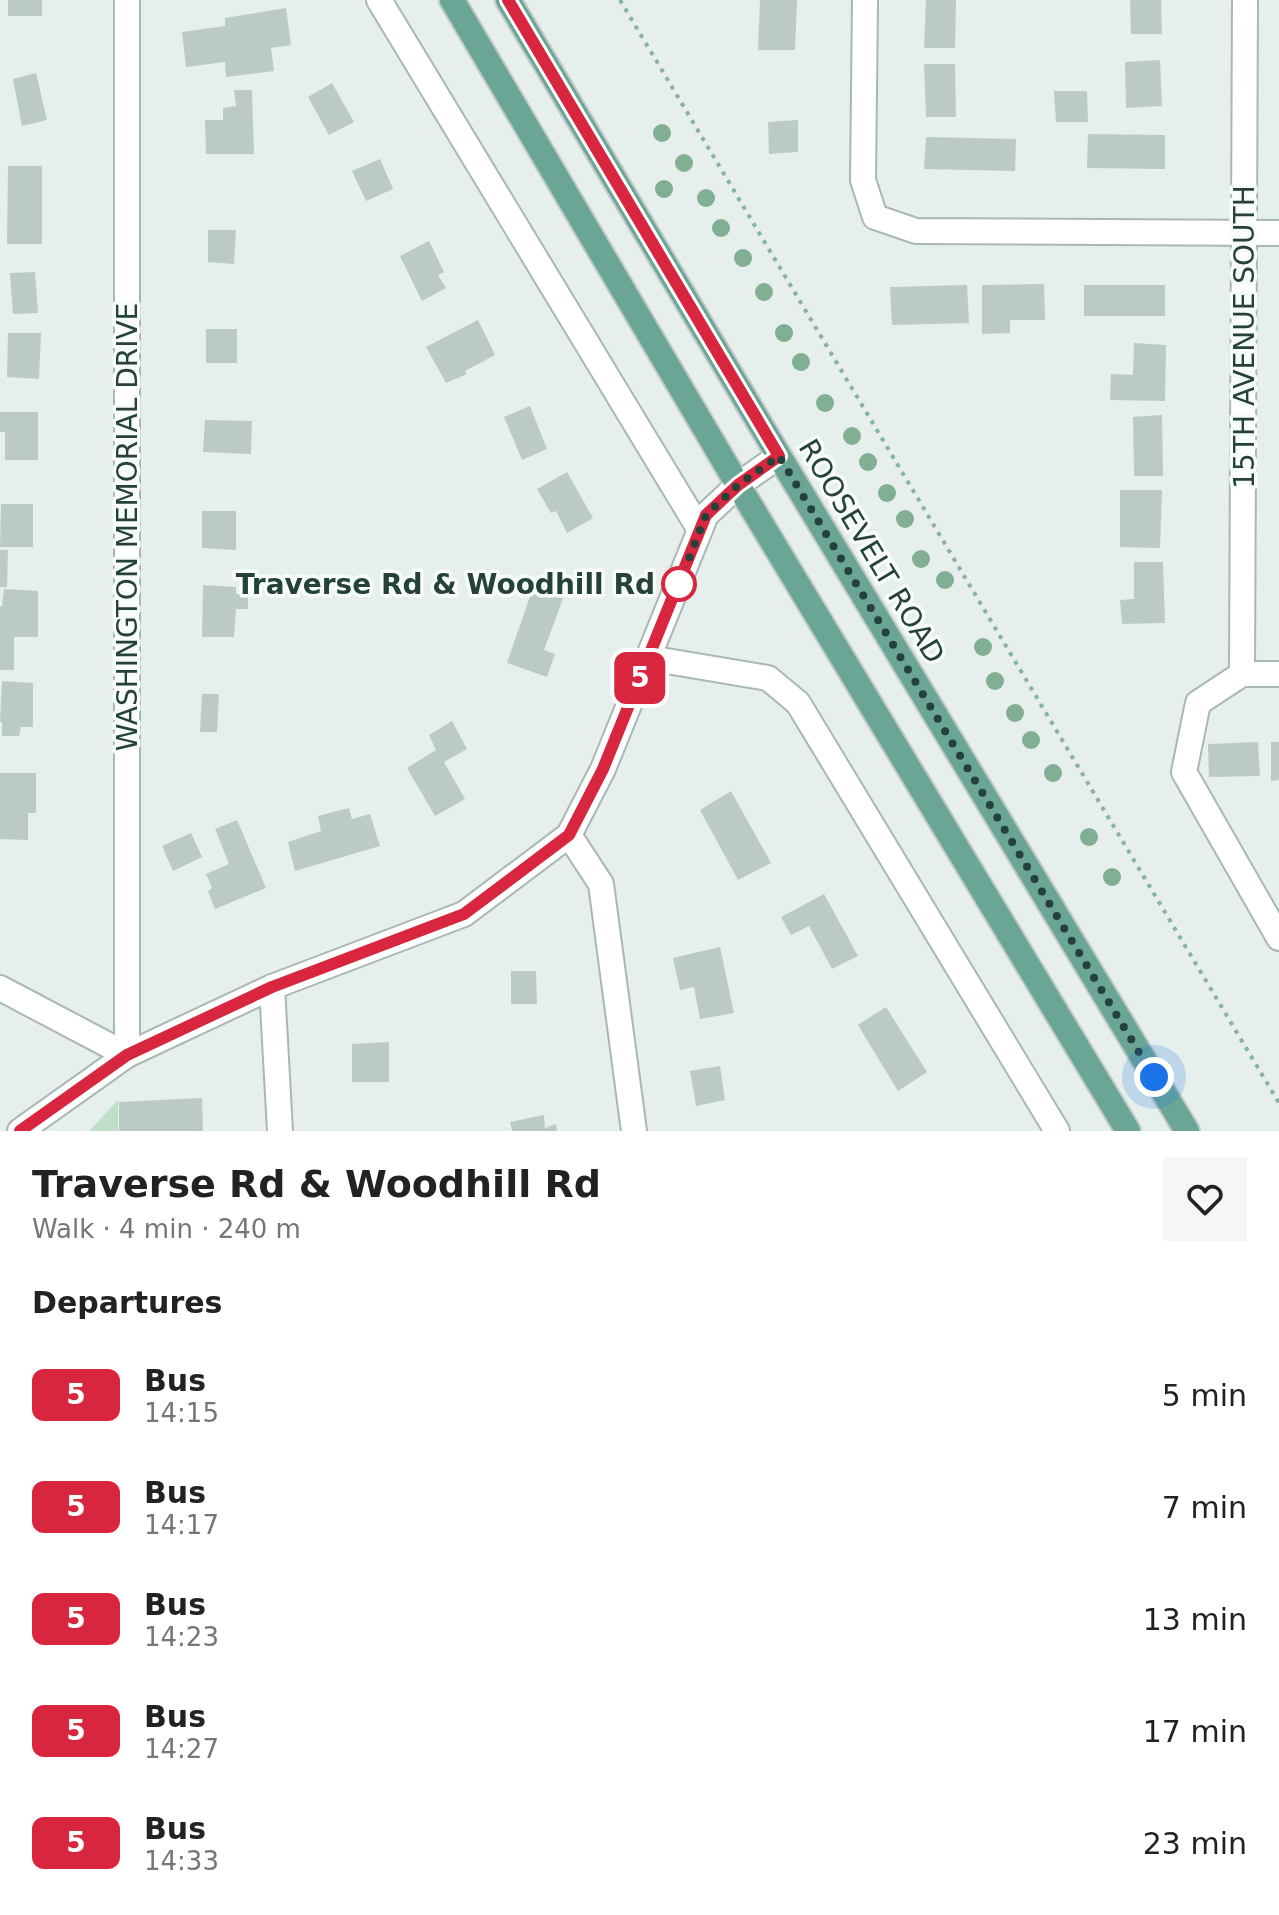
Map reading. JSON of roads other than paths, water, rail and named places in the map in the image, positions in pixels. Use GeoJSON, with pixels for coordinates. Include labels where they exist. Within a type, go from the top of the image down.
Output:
{"type":"FeatureCollection","features":[{"type":"Feature","properties":{"kind":"main road"},"geometry":{"type":"LineString","coordinates":[[452,0],[738,485],[1128,1131]]}},
{"type":"Feature","properties":{"kind":"main road","name":"ROOSEVELT ROAD"},"geometry":{"type":"LineString","coordinates":[[508,0],[1187,1131]]}},
{"type":"Feature","properties":{"kind":"street","name":"WASHINGTON MEMORIAL DRIVE"},"geometry":{"type":"LineString","coordinates":[[127,0],[127,1055]]}},
{"type":"Feature","properties":{"kind":"street"},"geometry":{"type":"LineString","coordinates":[[379,0],[700,530]]}},
{"type":"Feature","properties":{"kind":"street"},"geometry":{"type":"LineString","coordinates":[[865,0],[863,180],[875,217],[916,231],[1279,233]]}},
{"type":"Feature","properties":{"kind":"street","name":"15TH AVENUE SOUTH"},"geometry":{"type":"LineString","coordinates":[[1242,674],[1245,0]]}},
{"type":"Feature","properties":{"kind":"street"},"geometry":{"type":"LineString","coordinates":[[20,1131],[127,1055],[272,987],[464,914],[569,835],[603,769],[706,515],[738,485],[779,456]]}},
{"type":"Feature","properties":{"kind":"street"},"geometry":{"type":"LineString","coordinates":[[649,658],[768,678],[798,703],[1057,1131]]}},
{"type":"Feature","properties":{"kind":"street"},"geometry":{"type":"LineString","coordinates":[[1279,674],[1242,674],[1198,703],[1184,772],[1279,938]]}},
{"type":"Feature","properties":{"kind":"street"},"geometry":{"type":"LineString","coordinates":[[569,835],[601,884],[634,1131]]}},
{"type":"Feature","properties":{"kind":"street"},"geometry":{"type":"LineString","coordinates":[[272,987],[280,1131]]}},
{"type":"Feature","properties":{"kind":"street"},"geometry":{"type":"LineString","coordinates":[[0,988],[127,1055]]}},
{"type":"Feature","properties":{"kind":"place","name":"Traverse Rd & Woodhill Rd"},"geometry":{"type":"Point","coordinates":[679,584]}}]}
